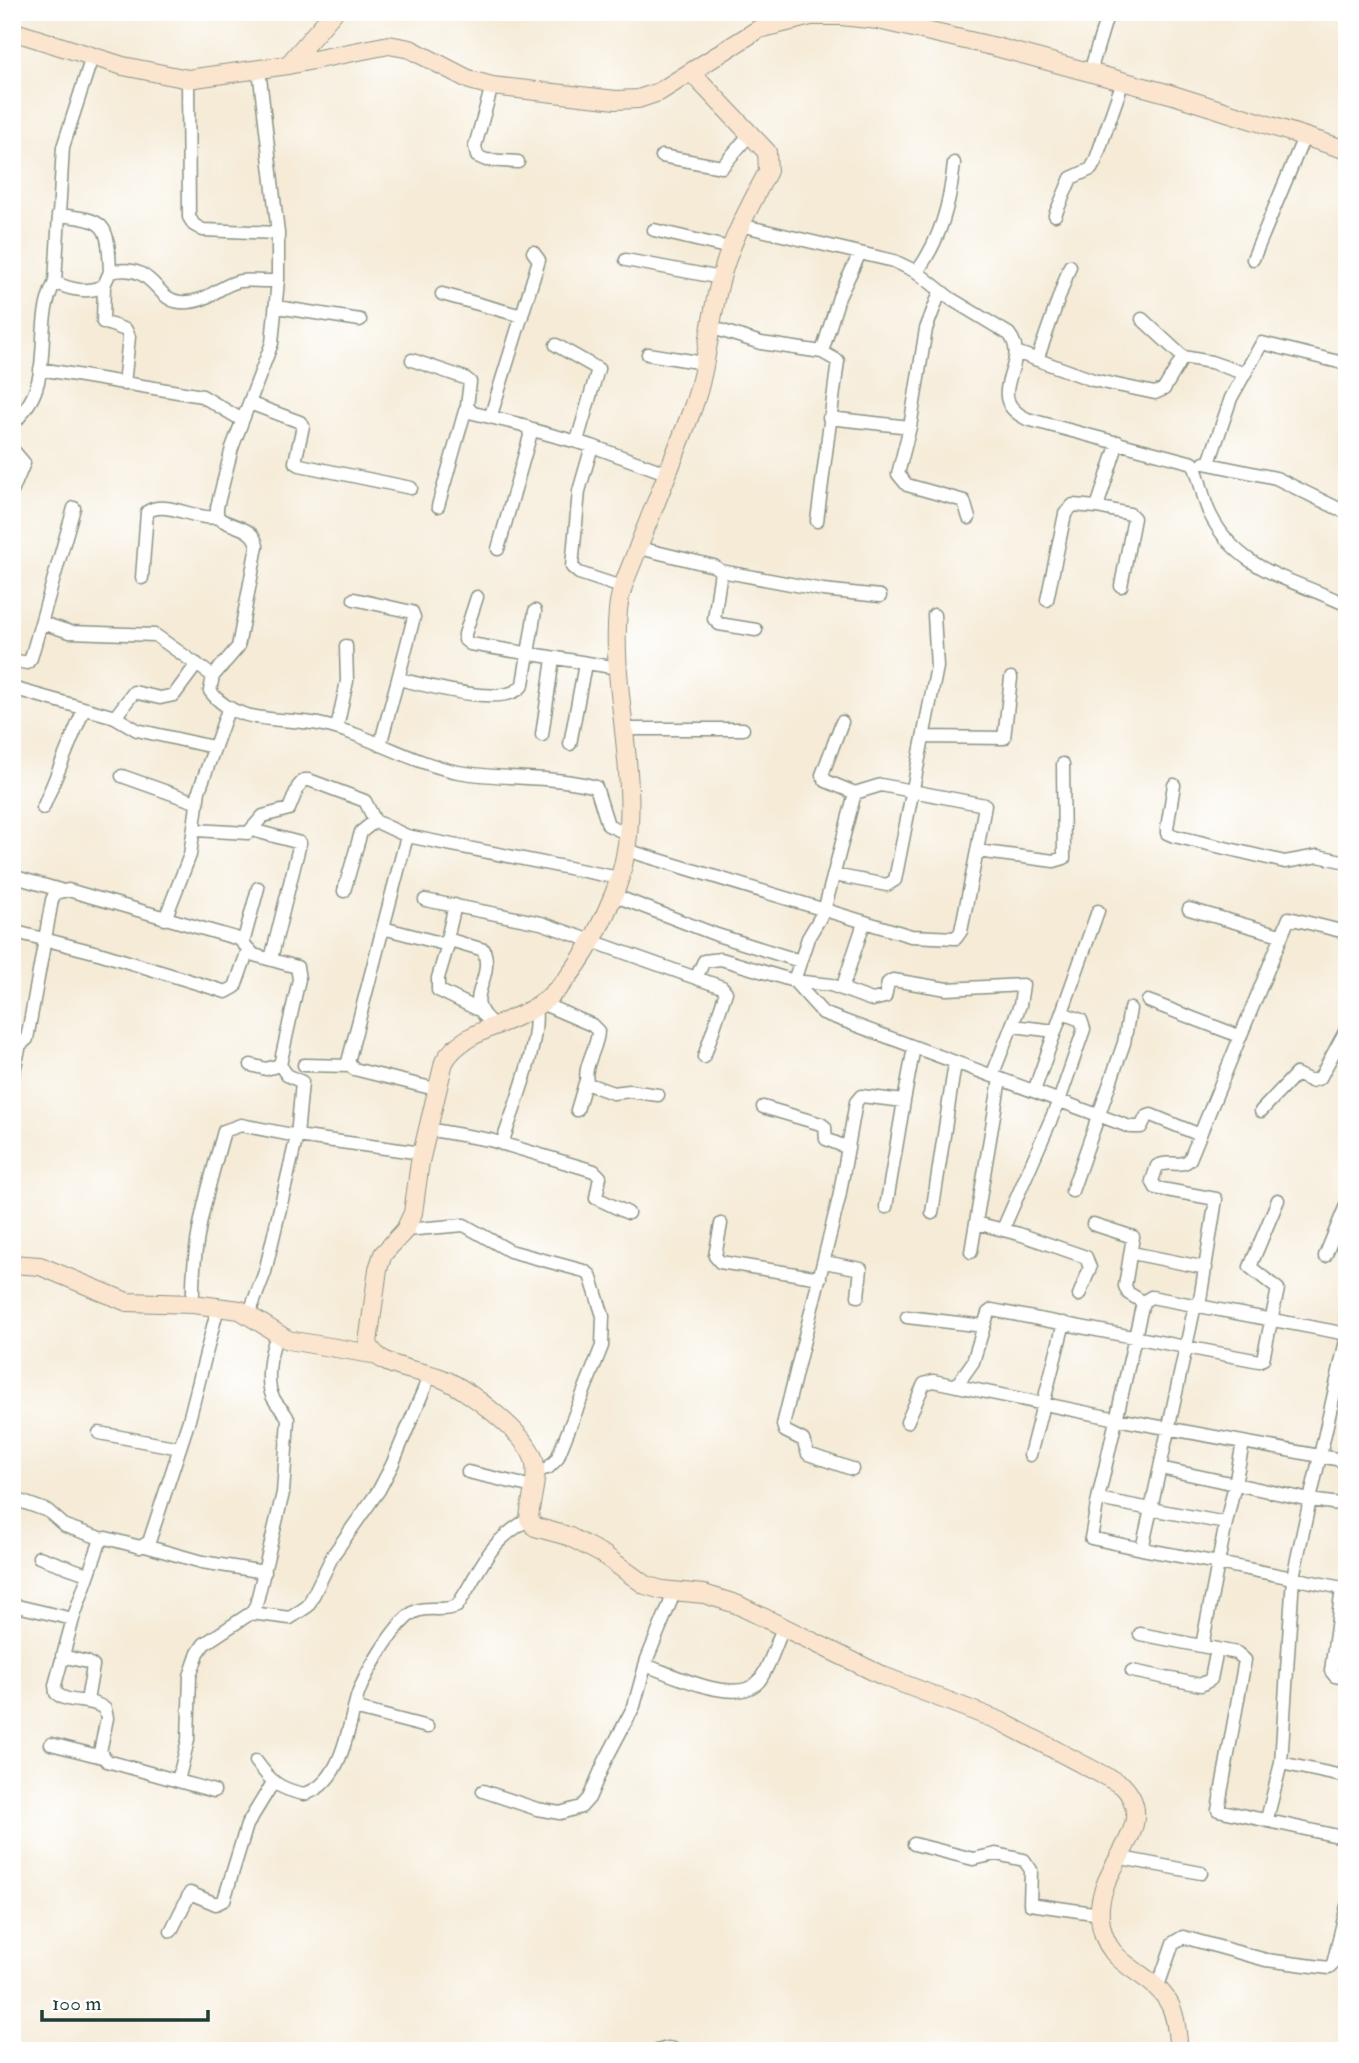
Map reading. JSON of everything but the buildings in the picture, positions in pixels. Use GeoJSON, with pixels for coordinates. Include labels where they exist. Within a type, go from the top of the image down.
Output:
{"type":"FeatureCollection","features":[{"type":"Feature","properties":{"kind":"street"},"geometry":{"type":"LineString","coordinates":[[288,65],[334,12]]}},
{"type":"Feature","properties":{"kind":"street"},"geometry":{"type":"LineString","coordinates":[[1090,72],[1108,12]]}},
{"type":"Feature","properties":{"kind":"street"},"geometry":{"type":"LineString","coordinates":[[14,37],[188,79],[288,65],[389,45],[410,49],[470,80],[492,86],[615,100],[638,99],[659,92],[759,29],[820,14],[878,20],[1090,72],[1347,150]]}},
{"type":"Feature","properties":{"kind":"street"},"geometry":{"type":"LineString","coordinates":[[12,426],[29,403],[40,369],[43,315],[46,299],[55,282],[63,147],[92,57]]}},
{"type":"Feature","properties":{"kind":"street"},"geometry":{"type":"LineString","coordinates":[[217,517],[232,448],[272,343],[277,307],[278,233],[259,69]]}},
{"type":"Feature","properties":{"kind":"street"},"geometry":{"type":"LineString","coordinates":[[372,1354],[368,1331],[378,1269],[391,1242],[405,1230],[413,1213],[435,1089],[452,1049],[464,1039],[497,1027],[538,1005],[570,974],[616,887],[627,842],[629,794],[618,668],[617,638],[621,587],[639,548],[694,405],[730,248],[768,172],[767,152],[691,72]]}},
{"type":"Feature","properties":{"kind":"street"},"geometry":{"type":"LineString","coordinates":[[188,79],[189,217],[194,225],[203,230],[278,233]]}},
{"type":"Feature","properties":{"kind":"street"},"geometry":{"type":"LineString","coordinates":[[1055,215],[1070,178],[1091,169],[1095,163],[1123,81]]}},
{"type":"Feature","properties":{"kind":"street"},"geometry":{"type":"LineString","coordinates":[[492,86],[475,146],[477,156],[486,160],[518,162]]}},
{"type":"Feature","properties":{"kind":"street"},"geometry":{"type":"LineString","coordinates":[[662,156],[722,167],[750,134]]}},
{"type":"Feature","properties":{"kind":"street"},"geometry":{"type":"LineString","coordinates":[[1252,259],[1304,136]]}},
{"type":"Feature","properties":{"kind":"street"},"geometry":{"type":"LineString","coordinates":[[917,272],[934,246],[946,216],[954,163]]}},
{"type":"Feature","properties":{"kind":"street"},"geometry":{"type":"LineString","coordinates":[[58,215],[90,218],[102,226],[109,243],[110,272],[104,285],[103,322],[126,330],[129,337],[124,384]]}},
{"type":"Feature","properties":{"kind":"street"},"geometry":{"type":"LineString","coordinates":[[740,225],[894,261],[917,272],[940,292],[1009,334],[1015,341],[1016,352],[1006,390],[1007,403],[1015,413],[1193,463],[1209,463],[1276,478],[1347,513]]}},
{"type":"Feature","properties":{"kind":"street"},"geometry":{"type":"LineString","coordinates":[[654,230],[730,248]]}},
{"type":"Feature","properties":{"kind":"street"},"geometry":{"type":"LineString","coordinates":[[491,415],[539,260],[533,252]]}},
{"type":"Feature","properties":{"kind":"street"},"geometry":{"type":"LineString","coordinates":[[822,352],[839,297],[860,253]]}},
{"type":"Feature","properties":{"kind":"street"},"geometry":{"type":"LineString","coordinates":[[626,260],[721,278]]}},
{"type":"Feature","properties":{"kind":"street"},"geometry":{"type":"LineString","coordinates":[[1037,360],[1070,266]]}},
{"type":"Feature","properties":{"kind":"street"},"geometry":{"type":"LineString","coordinates":[[110,272],[151,277],[162,294],[177,302],[206,299],[239,281],[278,280]]}},
{"type":"Feature","properties":{"kind":"street"},"geometry":{"type":"LineString","coordinates":[[55,282],[70,288],[92,290],[104,285]]}},
{"type":"Feature","properties":{"kind":"street"},"geometry":{"type":"LineString","coordinates":[[940,292],[926,329],[898,474],[907,485],[964,501],[970,518]]}},
{"type":"Feature","properties":{"kind":"street"},"geometry":{"type":"LineString","coordinates":[[442,294],[522,316]]}},
{"type":"Feature","properties":{"kind":"street"},"geometry":{"type":"LineString","coordinates":[[277,307],[360,320]]}},
{"type":"Feature","properties":{"kind":"street"},"geometry":{"type":"LineString","coordinates":[[1142,319],[1183,357],[1243,373]]}},
{"type":"Feature","properties":{"kind":"street"},"geometry":{"type":"LineString","coordinates":[[710,327],[761,343],[822,352],[838,361],[817,521]]}},
{"type":"Feature","properties":{"kind":"street"},"geometry":{"type":"LineString","coordinates":[[1209,463],[1225,414],[1243,373],[1262,343],[1347,364]]}},
{"type":"Feature","properties":{"kind":"street"},"geometry":{"type":"LineString","coordinates":[[556,345],[596,365],[598,369],[577,441]]}},
{"type":"Feature","properties":{"kind":"street"},"geometry":{"type":"LineString","coordinates":[[1016,352],[1093,380],[1155,393],[1164,389],[1183,357]]}},
{"type":"Feature","properties":{"kind":"street"},"geometry":{"type":"LineString","coordinates":[[648,354],[704,363]]}},
{"type":"Feature","properties":{"kind":"street"},"geometry":{"type":"LineString","coordinates":[[412,360],[466,378],[470,385],[467,406],[471,411]]}},
{"type":"Feature","properties":{"kind":"street"},"geometry":{"type":"LineString","coordinates":[[40,369],[202,396],[242,420]]}},
{"type":"Feature","properties":{"kind":"street"},"geometry":{"type":"LineString","coordinates":[[249,403],[300,422],[303,426],[295,456],[295,462],[300,466],[411,488]]}},
{"type":"Feature","properties":{"kind":"street"},"geometry":{"type":"LineString","coordinates":[[438,506],[463,415],[471,411],[577,441],[666,473]]}},
{"type":"Feature","properties":{"kind":"street"},"geometry":{"type":"LineString","coordinates":[[830,418],[909,427]]}},
{"type":"Feature","properties":{"kind":"street"},"geometry":{"type":"LineString","coordinates":[[498,549],[529,429]]}},
{"type":"Feature","properties":{"kind":"street"},"geometry":{"type":"LineString","coordinates":[[1097,507],[1118,442]]}},
{"type":"Feature","properties":{"kind":"street"},"geometry":{"type":"LineString","coordinates":[[592,446],[579,491],[572,567],[579,573],[621,587]]}},
{"type":"Feature","properties":{"kind":"street"},"geometry":{"type":"LineString","coordinates":[[12,449],[24,463],[12,492]]}},
{"type":"Feature","properties":{"kind":"street"},"geometry":{"type":"LineString","coordinates":[[1193,463],[1210,514],[1234,551],[1253,564],[1347,605]]}},
{"type":"Feature","properties":{"kind":"street"},"geometry":{"type":"LineString","coordinates":[[1047,600],[1065,514],[1073,506],[1097,507],[1130,514],[1134,518],[1121,586]]}},
{"type":"Feature","properties":{"kind":"street"},"geometry":{"type":"LineString","coordinates":[[12,660],[27,663],[31,658],[74,508]]}},
{"type":"Feature","properties":{"kind":"street"},"geometry":{"type":"LineString","coordinates":[[142,578],[147,512],[158,508],[206,519],[217,517],[251,532],[256,537],[257,546],[238,647],[213,676],[210,691],[229,707],[260,720],[290,718],[337,728],[458,772],[596,787],[608,825],[627,842],[864,923],[926,938],[956,938],[961,931],[985,805],[881,785],[855,793],[826,781],[822,775],[842,722]]}},
{"type":"Feature","properties":{"kind":"street"},"geometry":{"type":"LineString","coordinates":[[639,548],[721,571],[823,590],[880,596]]}},
{"type":"Feature","properties":{"kind":"street"},"geometry":{"type":"LineString","coordinates":[[721,571],[714,619],[719,624],[756,630]]}},
{"type":"Feature","properties":{"kind":"street"},"geometry":{"type":"LineString","coordinates":[[477,597],[465,640],[470,644],[618,668]]}},
{"type":"Feature","properties":{"kind":"street"},"geometry":{"type":"LineString","coordinates":[[354,599],[412,611],[414,617],[380,745]]}},
{"type":"Feature","properties":{"kind":"street"},"geometry":{"type":"LineString","coordinates":[[398,679],[472,694],[510,695],[519,691],[523,684],[535,611]]}},
{"type":"Feature","properties":{"kind":"street"},"geometry":{"type":"LineString","coordinates":[[834,875],[892,884],[937,667],[934,615]]}},
{"type":"Feature","properties":{"kind":"street"},"geometry":{"type":"LineString","coordinates":[[42,623],[70,632],[155,635],[213,676]]}},
{"type":"Feature","properties":{"kind":"street"},"geometry":{"type":"LineString","coordinates":[[337,728],[347,681],[346,646]]}},
{"type":"Feature","properties":{"kind":"street"},"geometry":{"type":"LineString","coordinates":[[542,735],[553,659]]}},
{"type":"Feature","properties":{"kind":"street"},"geometry":{"type":"LineString","coordinates":[[570,744],[585,663]]}},
{"type":"Feature","properties":{"kind":"street"},"geometry":{"type":"LineString","coordinates":[[115,717],[134,692],[160,698],[174,695],[197,664]]}},
{"type":"Feature","properties":{"kind":"street"},"geometry":{"type":"LineString","coordinates":[[923,737],[1004,738],[1011,678]]}},
{"type":"Feature","properties":{"kind":"street"},"geometry":{"type":"LineString","coordinates":[[12,688],[115,717],[137,730],[214,747]]}},
{"type":"Feature","properties":{"kind":"street"},"geometry":{"type":"LineString","coordinates":[[165,919],[190,855],[198,803],[229,707]]}},
{"type":"Feature","properties":{"kind":"street"},"geometry":{"type":"LineString","coordinates":[[43,808],[84,709]]}},
{"type":"Feature","properties":{"kind":"street"},"geometry":{"type":"LineString","coordinates":[[625,729],[743,729]]}},
{"type":"Feature","properties":{"kind":"street"},"geometry":{"type":"LineString","coordinates":[[977,851],[1054,861],[1063,858],[1063,764]]}},
{"type":"Feature","properties":{"kind":"street"},"geometry":{"type":"LineString","coordinates":[[122,776],[198,803]]}},
{"type":"Feature","properties":{"kind":"street"},"geometry":{"type":"LineString","coordinates":[[195,830],[248,833],[263,816],[289,809],[298,787],[304,780],[365,801],[375,821],[407,836],[616,887],[717,935],[800,961]]}},
{"type":"Feature","properties":{"kind":"street"},"geometry":{"type":"LineString","coordinates":[[1174,786],[1167,833],[1285,862],[1318,856],[1347,862]]}},
{"type":"Feature","properties":{"kind":"street"},"geometry":{"type":"LineString","coordinates":[[794,981],[812,929],[824,911],[855,793]]}},
{"type":"Feature","properties":{"kind":"street"},"geometry":{"type":"LineString","coordinates":[[344,891],[361,832],[375,821]]}},
{"type":"Feature","properties":{"kind":"street"},"geometry":{"type":"LineString","coordinates":[[252,830],[300,843],[271,959]]}},
{"type":"Feature","properties":{"kind":"street"},"geometry":{"type":"LineString","coordinates":[[352,1066],[348,1062],[349,1052],[407,836]]}},
{"type":"Feature","properties":{"kind":"street"},"geometry":{"type":"LineString","coordinates":[[12,876],[165,919],[246,946],[254,955],[297,967],[299,972],[280,1065],[287,1075],[302,1082],[297,1136],[265,1272],[249,1314]]}},
{"type":"Feature","properties":{"kind":"street"},"geometry":{"type":"LineString","coordinates":[[12,931],[45,938],[226,992],[235,987],[258,888]]}},
{"type":"Feature","properties":{"kind":"street"},"geometry":{"type":"LineString","coordinates":[[12,1079],[16,1045],[27,1039],[52,900],[60,890]]}},
{"type":"Feature","properties":{"kind":"street"},"geometry":{"type":"LineString","coordinates":[[425,900],[504,914],[591,938],[722,987],[726,992],[704,1057]]}},
{"type":"Feature","properties":{"kind":"street"},"geometry":{"type":"LineString","coordinates":[[455,905],[447,935],[449,943],[438,978],[438,990],[477,1009],[497,1027]]}},
{"type":"Feature","properties":{"kind":"street"},"geometry":{"type":"LineString","coordinates":[[1189,909],[1280,935]]}},
{"type":"Feature","properties":{"kind":"street"},"geometry":{"type":"LineString","coordinates":[[1034,1091],[1098,911]]}},
{"type":"Feature","properties":{"kind":"street"},"geometry":{"type":"LineString","coordinates":[[1142,1549],[1206,1269],[1216,1199],[1152,1185],[1157,1166],[1164,1163],[1187,1163],[1289,918],[1337,930],[1347,929]]}},
{"type":"Feature","properties":{"kind":"street"},"geometry":{"type":"LineString","coordinates":[[842,989],[864,923]]}},
{"type":"Feature","properties":{"kind":"street"},"geometry":{"type":"LineString","coordinates":[[383,928],[484,950],[485,963],[477,1009]]}},
{"type":"Feature","properties":{"kind":"street"},"geometry":{"type":"LineString","coordinates":[[696,978],[704,961],[721,958],[794,981],[842,989],[880,1000],[885,997],[888,983],[893,979],[947,989],[1020,984],[1024,989],[996,1078],[971,1252]]}},
{"type":"Feature","properties":{"kind":"street"},"geometry":{"type":"LineString","coordinates":[[794,981],[823,1013],[914,1048],[1136,1128],[1151,1115],[1200,1135]]}},
{"type":"Feature","properties":{"kind":"street"},"geometry":{"type":"LineString","coordinates":[[1148,1001],[1239,1035]]}},
{"type":"Feature","properties":{"kind":"street"},"geometry":{"type":"LineString","coordinates":[[538,1005],[592,1025],[598,1031],[577,1110]]}},
{"type":"Feature","properties":{"kind":"street"},"geometry":{"type":"LineString","coordinates":[[502,1144],[534,1038],[538,1005]]}},
{"type":"Feature","properties":{"kind":"street"},"geometry":{"type":"LineString","coordinates":[[1072,1191],[1124,1044],[1130,1009]]}},
{"type":"Feature","properties":{"kind":"street"},"geometry":{"type":"LineString","coordinates":[[1003,1229],[1059,1101],[1084,1028],[1081,1020],[1062,1013]]}},
{"type":"Feature","properties":{"kind":"street"},"geometry":{"type":"LineString","coordinates":[[1013,1026],[1055,1031]]}},
{"type":"Feature","properties":{"kind":"street"},"geometry":{"type":"LineString","coordinates":[[1261,1111],[1296,1074],[1311,1081],[1320,1078],[1347,1028]]}},
{"type":"Feature","properties":{"kind":"street"},"geometry":{"type":"LineString","coordinates":[[886,1207],[914,1048]]}},
{"type":"Feature","properties":{"kind":"street"},"geometry":{"type":"LineString","coordinates":[[932,1213],[956,1063]]}},
{"type":"Feature","properties":{"kind":"street"},"geometry":{"type":"LineString","coordinates":[[251,1065],[266,1069],[280,1065]]}},
{"type":"Feature","properties":{"kind":"street"},"geometry":{"type":"LineString","coordinates":[[304,1065],[352,1066],[435,1089]]}},
{"type":"Feature","properties":{"kind":"street"},"geometry":{"type":"LineString","coordinates":[[586,1080],[613,1093],[630,1091],[658,1094]]}},
{"type":"Feature","properties":{"kind":"street"},"geometry":{"type":"LineString","coordinates":[[852,1469],[808,1454],[803,1440],[783,1429],[824,1262],[856,1102],[861,1096],[904,1101]]}},
{"type":"Feature","properties":{"kind":"street"},"geometry":{"type":"LineString","coordinates":[[763,1107],[821,1124],[825,1127],[826,1139],[848,1148]]}},
{"type":"Feature","properties":{"kind":"street"},"geometry":{"type":"LineString","coordinates":[[193,1304],[196,1242],[224,1131],[242,1125],[297,1136],[422,1153]]}},
{"type":"Feature","properties":{"kind":"street"},"geometry":{"type":"LineString","coordinates":[[427,1129],[502,1144],[597,1172],[600,1177],[596,1198],[628,1213]]}},
{"type":"Feature","properties":{"kind":"street"},"geometry":{"type":"LineString","coordinates":[[956,1385],[973,1362],[992,1310],[1188,1345],[1259,1361],[1263,1359],[1278,1289],[1250,1267],[1278,1200]]}},
{"type":"Feature","properties":{"kind":"street"},"geometry":{"type":"LineString","coordinates":[[1325,1256],[1347,1203]]}},
{"type":"Feature","properties":{"kind":"street"},"geometry":{"type":"LineString","coordinates":[[976,1223],[1003,1229],[1086,1257],[1090,1268],[1079,1295]]}},
{"type":"Feature","properties":{"kind":"street"},"geometry":{"type":"LineString","coordinates":[[721,1224],[715,1256],[720,1262],[820,1278]]}},
{"type":"Feature","properties":{"kind":"street"},"geometry":{"type":"LineString","coordinates":[[1093,1224],[1129,1234],[1134,1241],[1125,1286],[1128,1293],[1143,1302]]}},
{"type":"Feature","properties":{"kind":"street"},"geometry":{"type":"LineString","coordinates":[[405,1230],[464,1225],[510,1251],[584,1270],[594,1282],[603,1316],[602,1346],[554,1465],[534,1479],[468,1472]]}},
{"type":"Feature","properties":{"kind":"street"},"geometry":{"type":"LineString","coordinates":[[1132,1253],[1206,1269]]}},
{"type":"Feature","properties":{"kind":"street"},"geometry":{"type":"LineString","coordinates":[[824,1262],[861,1269],[858,1296]]}},
{"type":"Feature","properties":{"kind":"street"},"geometry":{"type":"LineString","coordinates":[[12,1264],[40,1266],[127,1302],[193,1304],[249,1314],[277,1336],[302,1343],[372,1354],[459,1388],[503,1421],[527,1445],[533,1457],[534,1479],[529,1519],[535,1527],[568,1536],[604,1555],[645,1585],[704,1594],[784,1626],[883,1676],[1000,1721],[1122,1785],[1132,1795],[1136,1808],[1128,1842],[1116,1857],[1109,1872],[1100,1914],[1102,1932],[1112,1951],[1125,1966],[1157,1989],[1173,2011],[1179,2051]]}},
{"type":"Feature","properties":{"kind":"street"},"geometry":{"type":"LineString","coordinates":[[1267,1819],[1281,1763],[1293,1577],[1320,1458],[1343,1379],[1347,1335],[1151,1297],[1143,1302],[1091,1538],[1293,1577],[1344,1588],[1331,1671],[1335,1676],[1347,1678]]}},
{"type":"Feature","properties":{"kind":"street"},"geometry":{"type":"LineString","coordinates":[[145,1546],[180,1448],[218,1307]]}},
{"type":"Feature","properties":{"kind":"street"},"geometry":{"type":"LineString","coordinates":[[907,1317],[984,1326]]}},
{"type":"Feature","properties":{"kind":"street"},"geometry":{"type":"LineString","coordinates":[[1030,1455],[1063,1323]]}},
{"type":"Feature","properties":{"kind":"street"},"geometry":{"type":"LineString","coordinates":[[178,1781],[188,1740],[190,1676],[198,1653],[204,1644],[251,1613],[265,1572],[283,1493],[288,1419],[274,1401],[271,1389],[270,1357],[277,1336]]}},
{"type":"Feature","properties":{"kind":"street"},"geometry":{"type":"LineString","coordinates":[[251,1613],[290,1618],[308,1606],[333,1555],[365,1512],[392,1465],[430,1375]]}},
{"type":"Feature","properties":{"kind":"street"},"geometry":{"type":"LineString","coordinates":[[907,1422],[923,1384],[933,1381],[1117,1419],[1347,1461]]}},
{"type":"Feature","properties":{"kind":"street"},"geometry":{"type":"LineString","coordinates":[[99,1433],[180,1448]]}},
{"type":"Feature","properties":{"kind":"street"},"geometry":{"type":"LineString","coordinates":[[1202,1646],[1243,1443]]}},
{"type":"Feature","properties":{"kind":"street"},"geometry":{"type":"LineString","coordinates":[[1160,1468],[1310,1500],[1347,1505]]}},
{"type":"Feature","properties":{"kind":"street"},"geometry":{"type":"LineString","coordinates":[[12,1497],[48,1511],[65,1525],[103,1539],[145,1546],[202,1562],[265,1572]]}},
{"type":"Feature","properties":{"kind":"street"},"geometry":{"type":"LineString","coordinates":[[1098,1499],[1226,1523]]}},
{"type":"Feature","properties":{"kind":"street"},"geometry":{"type":"LineString","coordinates":[[256,1761],[272,1784],[304,1794],[323,1783],[346,1745],[354,1708],[365,1679],[401,1623],[420,1609],[457,1606],[494,1545],[505,1533],[529,1519]]}},
{"type":"Feature","properties":{"kind":"street"},"geometry":{"type":"LineString","coordinates":[[102,1757],[107,1718],[105,1709],[87,1701],[61,1698],[56,1693],[62,1656],[73,1619],[87,1574],[103,1539]]}},
{"type":"Feature","properties":{"kind":"street"},"geometry":{"type":"LineString","coordinates":[[39,1558],[87,1574]]}},
{"type":"Feature","properties":{"kind":"street"},"geometry":{"type":"LineString","coordinates":[[483,1791],[550,1812],[560,1813],[581,1807],[595,1788],[605,1761],[627,1722],[645,1665],[675,1591]]}},
{"type":"Feature","properties":{"kind":"street"},"geometry":{"type":"LineString","coordinates":[[12,1608],[18,1606],[73,1619]]}},
{"type":"Feature","properties":{"kind":"street"},"geometry":{"type":"LineString","coordinates":[[645,1665],[719,1690],[733,1692],[747,1689],[758,1682],[784,1626]]}},
{"type":"Feature","properties":{"kind":"street"},"geometry":{"type":"LineString","coordinates":[[1140,1634],[1243,1655],[1245,1660],[1217,1808],[1222,1812],[1267,1819],[1347,1838]]}},
{"type":"Feature","properties":{"kind":"street"},"geometry":{"type":"LineString","coordinates":[[1132,1671],[1201,1685],[1211,1679],[1217,1649]]}},
{"type":"Feature","properties":{"kind":"street"},"geometry":{"type":"LineString","coordinates":[[62,1656],[88,1662],[93,1667],[87,1701]]}},
{"type":"Feature","properties":{"kind":"street"},"geometry":{"type":"LineString","coordinates":[[354,1708],[427,1727]]}},
{"type":"Feature","properties":{"kind":"street"},"geometry":{"type":"LineString","coordinates":[[51,1744],[214,1791]]}},
{"type":"Feature","properties":{"kind":"street"},"geometry":{"type":"LineString","coordinates":[[1281,1763],[1347,1777]]}},
{"type":"Feature","properties":{"kind":"street"},"geometry":{"type":"LineString","coordinates":[[171,1931],[190,1893],[216,1904],[224,1900],[247,1825],[272,1784]]}},
{"type":"Feature","properties":{"kind":"street"},"geometry":{"type":"LineString","coordinates":[[914,1844],[973,1859],[996,1854],[1024,1860],[1031,1870],[1030,1904],[1100,1914]]}},
{"type":"Feature","properties":{"kind":"street"},"geometry":{"type":"LineString","coordinates":[[1116,1857],[1201,1872]]}},
{"type":"Feature","properties":{"kind":"street"},"geometry":{"type":"LineString","coordinates":[[1157,1989],[1173,1943],[1183,1937],[1266,1960],[1329,1968],[1333,1964],[1347,1906]]}},
{"type":"Feature","properties":{"kind":"street"},"geometry":{"type":"LineString","coordinates":[[657,2051],[668,2048],[683,2051]]}}]}
